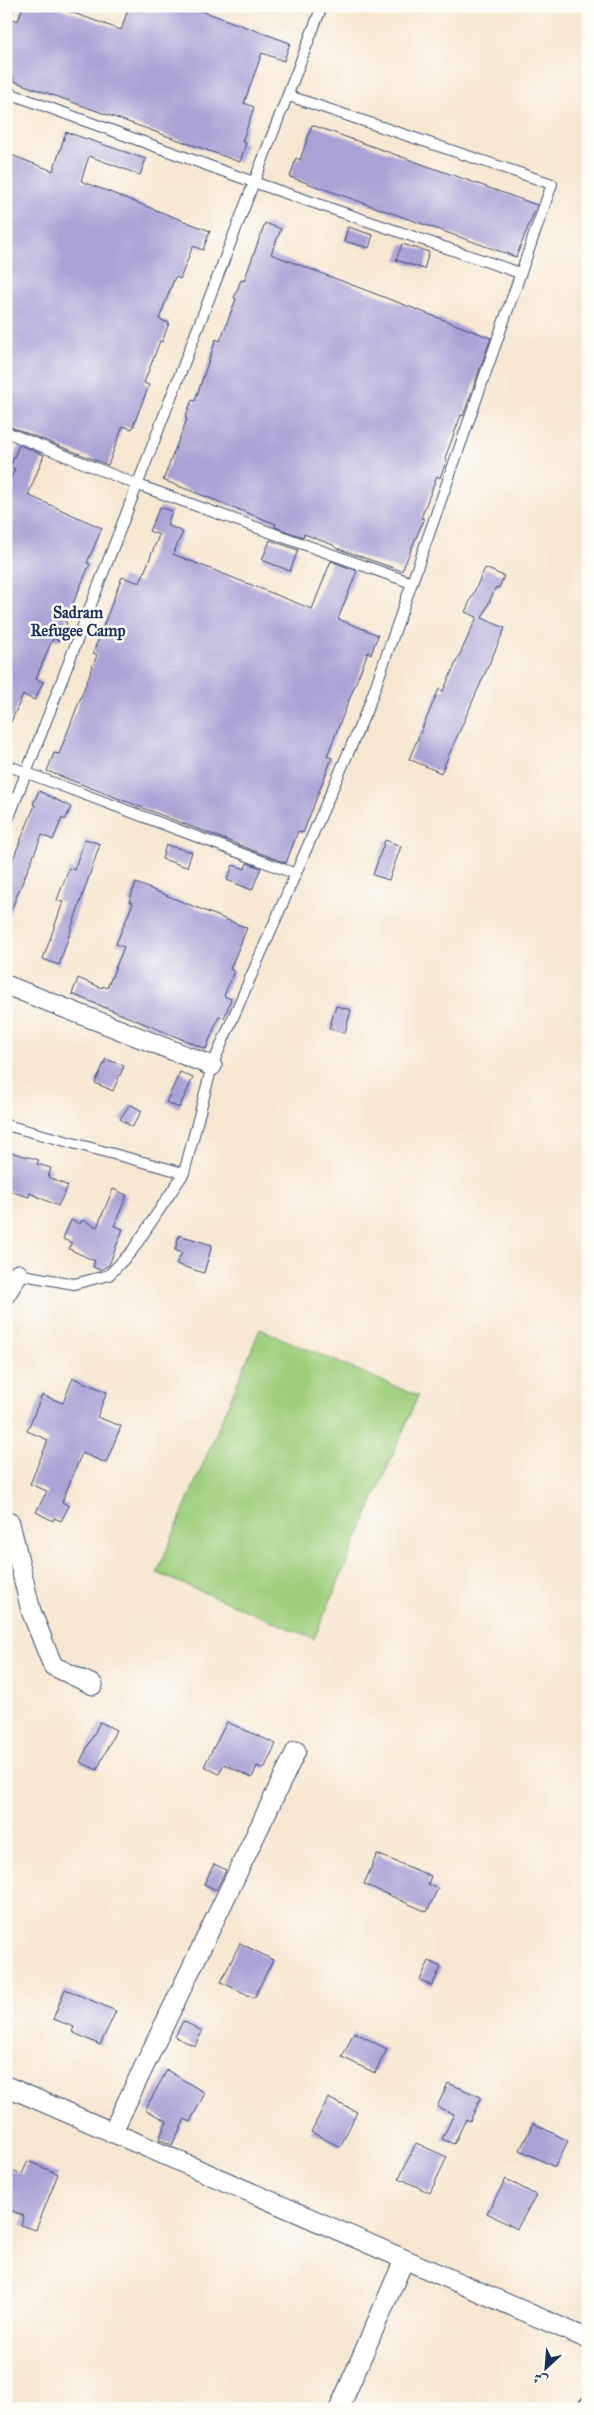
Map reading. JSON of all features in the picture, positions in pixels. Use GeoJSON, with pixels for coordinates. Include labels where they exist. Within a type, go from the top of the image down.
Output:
{"type":"FeatureCollection","features":[{"type":"Feature","properties":{"kind":"street"},"geometry":{"type":"LineString","coordinates":[[6,985],[212,1066]]}},
{"type":"Feature","properties":{"kind":"street"},"geometry":{"type":"LineString","coordinates":[[6,1294],[12,1273]]}},
{"type":"Feature","properties":{"kind":"street"},"geometry":{"type":"LineString","coordinates":[[6,1522],[10,1523],[32,1611],[53,1666],[93,1686]]}},
{"type":"Feature","properties":{"kind":"street"},"geometry":{"type":"LineString","coordinates":[[112,2133],[296,1751]]}},
{"type":"Feature","properties":{"kind":"street"},"geometry":{"type":"LineString","coordinates":[[6,2086],[588,2339]]}},
{"type":"Feature","properties":{"kind":"street"},"geometry":{"type":"LineString","coordinates":[[339,2409],[404,2260]]}},
{"type":"Feature","properties":{"kind":"lane"},"geometry":{"type":"LineString","coordinates":[[6,13],[8,6]]}},
{"type":"Feature","properties":{"kind":"lane"},"geometry":{"type":"LineString","coordinates":[[6,826],[256,183],[322,6]]}},
{"type":"Feature","properties":{"kind":"lane"},"geometry":{"type":"LineString","coordinates":[[6,92],[256,183],[520,273]]}},
{"type":"Feature","properties":{"kind":"lane"},"geometry":{"type":"LineString","coordinates":[[12,1273],[74,1284],[109,1275],[132,1251],[184,1173],[212,1066],[369,705],[552,184],[289,96]]}},
{"type":"Feature","properties":{"kind":"lane"},"geometry":{"type":"LineString","coordinates":[[6,432],[138,485],[412,583]]}},
{"type":"Feature","properties":{"kind":"lane"},"geometry":{"type":"LineString","coordinates":[[6,765],[296,874]]}},
{"type":"Feature","properties":{"kind":"lane"},"geometry":{"type":"LineString","coordinates":[[6,1125],[184,1173]]}},
{"type":"Feature","properties":{"kind":"green space"},"geometry":{"type":"Polygon","coordinates":[[[260,1329],[418,1396],[314,1639],[157,1573],[260,1329]]]}},
{"type":"Feature","properties":{"kind":"building"},"geometry":{"type":"Polygon","coordinates":[[[23,6],[54,6],[121,30],[129,6],[188,6],[290,43],[284,61],[262,53],[244,103],[254,107],[242,142],[246,143],[240,162],[13,81],[14,78],[6,76],[6,20],[10,18],[18,21],[23,6]]]}},
{"type":"Feature","properties":{"kind":"building"},"geometry":{"type":"Polygon","coordinates":[[[312,125],[537,205],[516,257],[290,177],[296,158],[300,160],[312,125]]]}},
{"type":"Feature","properties":{"kind":"building"},"geometry":{"type":"Polygon","coordinates":[[[66,132],[146,159],[140,175],[89,156],[81,181],[210,231],[203,250],[193,246],[180,279],[175,277],[159,319],[169,323],[144,383],[149,385],[132,429],[123,426],[108,465],[6,425],[6,153],[53,171],[66,132]]]}},
{"type":"Feature","properties":{"kind":"building"},"geometry":{"type":"Polygon","coordinates":[[[265,223],[281,229],[271,254],[491,338],[463,416],[461,415],[445,458],[447,459],[440,478],[437,476],[421,518],[424,519],[402,571],[336,548],[333,545],[304,534],[303,537],[275,527],[276,524],[163,480],[187,419],[185,418],[192,400],[195,401],[216,339],[220,341],[236,299],[234,298],[241,280],[244,281],[265,223]]]}},
{"type":"Feature","properties":{"kind":"building"},"geometry":{"type":"Polygon","coordinates":[[[348,227],[373,235],[369,248],[344,241],[348,227]]]}},
{"type":"Feature","properties":{"kind":"building"},"geometry":{"type":"Polygon","coordinates":[[[402,244],[429,252],[424,269],[396,260],[402,244]]]}},
{"type":"Feature","properties":{"kind":"building"},"geometry":{"type":"Polygon","coordinates":[[[19,445],[44,455],[28,495],[102,528],[87,563],[90,564],[65,622],[67,623],[59,641],[53,638],[36,679],[43,682],[35,700],[23,695],[6,733],[6,488],[15,469],[10,467],[19,445]]]}},
{"type":"Feature","properties":{"kind":"building"},"geometry":{"type":"Polygon","coordinates":[[[160,507],[172,511],[167,525],[183,532],[173,554],[312,609],[331,561],[357,571],[338,619],[378,635],[371,654],[368,652],[327,756],[332,758],[303,833],[298,831],[286,863],[47,771],[54,753],[59,754],[97,655],[93,653],[122,577],[140,583],[159,535],[149,531],[160,507]]]}},
{"type":"Feature","properties":{"kind":"building"},"geometry":{"type":"Polygon","coordinates":[[[270,540],[298,550],[290,571],[262,560],[270,540]]]}},
{"type":"Feature","properties":{"kind":"building"},"geometry":{"type":"Polygon","coordinates":[[[485,568],[504,576],[499,588],[496,587],[482,618],[505,628],[441,773],[409,759],[439,689],[443,691],[477,617],[465,612],[485,568]]]}},
{"type":"Feature","properties":{"kind":"building"},"geometry":{"type":"Polygon","coordinates":[[[39,791],[71,807],[65,820],[62,818],[53,840],[42,835],[6,922],[6,876],[39,791]]]}},
{"type":"Feature","properties":{"kind":"building"},"geometry":{"type":"Polygon","coordinates":[[[85,839],[100,844],[59,965],[43,959],[63,902],[57,900],[69,868],[74,870],[85,839]]]}},
{"type":"Feature","properties":{"kind":"building"},"geometry":{"type":"Polygon","coordinates":[[[385,840],[401,846],[389,880],[373,875],[385,840]]]}},
{"type":"Feature","properties":{"kind":"building"},"geometry":{"type":"Polygon","coordinates":[[[166,845],[192,852],[187,867],[162,859],[166,845]]]}},
{"type":"Feature","properties":{"kind":"building"},"geometry":{"type":"Polygon","coordinates":[[[247,863],[261,868],[252,890],[227,880],[233,865],[245,869],[247,863]]]}},
{"type":"Feature","properties":{"kind":"building"},"geometry":{"type":"Polygon","coordinates":[[[136,883],[247,928],[230,969],[234,971],[224,996],[231,999],[224,1018],[219,1016],[206,1049],[72,994],[78,978],[102,988],[103,986],[107,988],[124,947],[116,944],[133,903],[129,901],[136,883]]]}},
{"type":"Feature","properties":{"kind":"building"},"geometry":{"type":"Polygon","coordinates":[[[336,1006],[351,1010],[345,1033],[329,1029],[336,1006]]]}},
{"type":"Feature","properties":{"kind":"building"},"geometry":{"type":"Polygon","coordinates":[[[106,1059],[124,1066],[113,1091],[95,1083],[106,1059]]]}},
{"type":"Feature","properties":{"kind":"building"},"geometry":{"type":"Polygon","coordinates":[[[180,1072],[193,1078],[179,1108],[166,1102],[180,1072]]]}},
{"type":"Feature","properties":{"kind":"building"},"geometry":{"type":"Polygon","coordinates":[[[130,1104],[142,1111],[132,1127],[120,1119],[130,1104]]]}},
{"type":"Feature","properties":{"kind":"building"},"geometry":{"type":"Polygon","coordinates":[[[6,1151],[39,1160],[37,1164],[51,1168],[48,1177],[68,1186],[58,1206],[30,1193],[29,1197],[6,1190],[6,1151]]]}},
{"type":"Feature","properties":{"kind":"building"},"geometry":{"type":"Polygon","coordinates":[[[113,1189],[127,1195],[114,1226],[123,1229],[109,1265],[100,1270],[93,1267],[95,1261],[69,1249],[72,1243],[63,1239],[71,1220],[80,1224],[82,1220],[97,1227],[113,1189]]]}},
{"type":"Feature","properties":{"kind":"building"},"geometry":{"type":"Polygon","coordinates":[[[179,1235],[212,1245],[204,1273],[176,1264],[182,1253],[175,1250],[179,1235]]]}},
{"type":"Feature","properties":{"kind":"building"},"geometry":{"type":"Polygon","coordinates":[[[73,1378],[107,1392],[97,1417],[121,1426],[106,1463],[82,1453],[62,1502],[69,1506],[61,1521],[54,1518],[53,1521],[36,1512],[47,1491],[30,1484],[48,1440],[27,1431],[42,1395],[63,1403],[73,1378]]]}},
{"type":"Feature","properties":{"kind":"building"},"geometry":{"type":"Polygon","coordinates":[[[100,1722],[116,1730],[97,1770],[80,1762],[100,1722]]]}},
{"type":"Feature","properties":{"kind":"building"},"geometry":{"type":"Polygon","coordinates":[[[227,1722],[276,1744],[264,1769],[257,1766],[252,1778],[224,1764],[219,1774],[204,1766],[227,1722]]]}},
{"type":"Feature","properties":{"kind":"building"},"geometry":{"type":"Polygon","coordinates":[[[377,1854],[431,1876],[428,1884],[438,1888],[427,1912],[364,1884],[377,1854]]]}},
{"type":"Feature","properties":{"kind":"building"},"geometry":{"type":"Polygon","coordinates":[[[214,1864],[226,1870],[216,1890],[204,1884],[214,1864]]]}},
{"type":"Feature","properties":{"kind":"building"},"geometry":{"type":"Polygon","coordinates":[[[240,1943],[273,1960],[254,1998],[221,1982],[240,1943]]]}},
{"type":"Feature","properties":{"kind":"building"},"geometry":{"type":"Polygon","coordinates":[[[429,1961],[441,1967],[432,1986],[420,1980],[429,1961]]]}},
{"type":"Feature","properties":{"kind":"building"},"geometry":{"type":"Polygon","coordinates":[[[65,1989],[116,2011],[100,2045],[72,2032],[74,2027],[53,2019],[65,1989]]]}},
{"type":"Feature","properties":{"kind":"building"},"geometry":{"type":"Polygon","coordinates":[[[183,2021],[202,2031],[195,2046],[175,2037],[183,2021]]]}},
{"type":"Feature","properties":{"kind":"building"},"geometry":{"type":"Polygon","coordinates":[[[354,2032],[387,2049],[375,2073],[342,2057],[354,2032]]]}},
{"type":"Feature","properties":{"kind":"building"},"geometry":{"type":"Polygon","coordinates":[[[167,2070],[205,2093],[190,2122],[185,2119],[172,2145],[159,2139],[167,2121],[145,2110],[167,2070]]]}},
{"type":"Feature","properties":{"kind":"building"},"geometry":{"type":"Polygon","coordinates":[[[448,2083],[481,2097],[470,2121],[466,2119],[454,2144],[442,2139],[454,2114],[437,2107],[448,2083]]]}},
{"type":"Feature","properties":{"kind":"building"},"geometry":{"type":"Polygon","coordinates":[[[328,2098],[357,2112],[340,2147],[311,2132],[328,2098]]]}},
{"type":"Feature","properties":{"kind":"building"},"geometry":{"type":"Polygon","coordinates":[[[533,2123],[568,2141],[555,2167],[520,2150],[533,2123]]]}},
{"type":"Feature","properties":{"kind":"building"},"geometry":{"type":"Polygon","coordinates":[[[416,2143],[447,2157],[430,2193],[399,2178],[416,2143]]]}},
{"type":"Feature","properties":{"kind":"building"},"geometry":{"type":"Polygon","coordinates":[[[28,2161],[58,2174],[36,2230],[21,2225],[24,2216],[6,2208],[6,2167],[22,2174],[28,2161]]]}},
{"type":"Feature","properties":{"kind":"building"},"geometry":{"type":"Polygon","coordinates":[[[506,2179],[536,2195],[517,2229],[487,2213],[506,2179]]]}},
{"type":"Feature","properties":{"kind":"district","name":"Sadram Refugee Camp"},"geometry":{"type":"Point","coordinates":[78,621]}}]}
